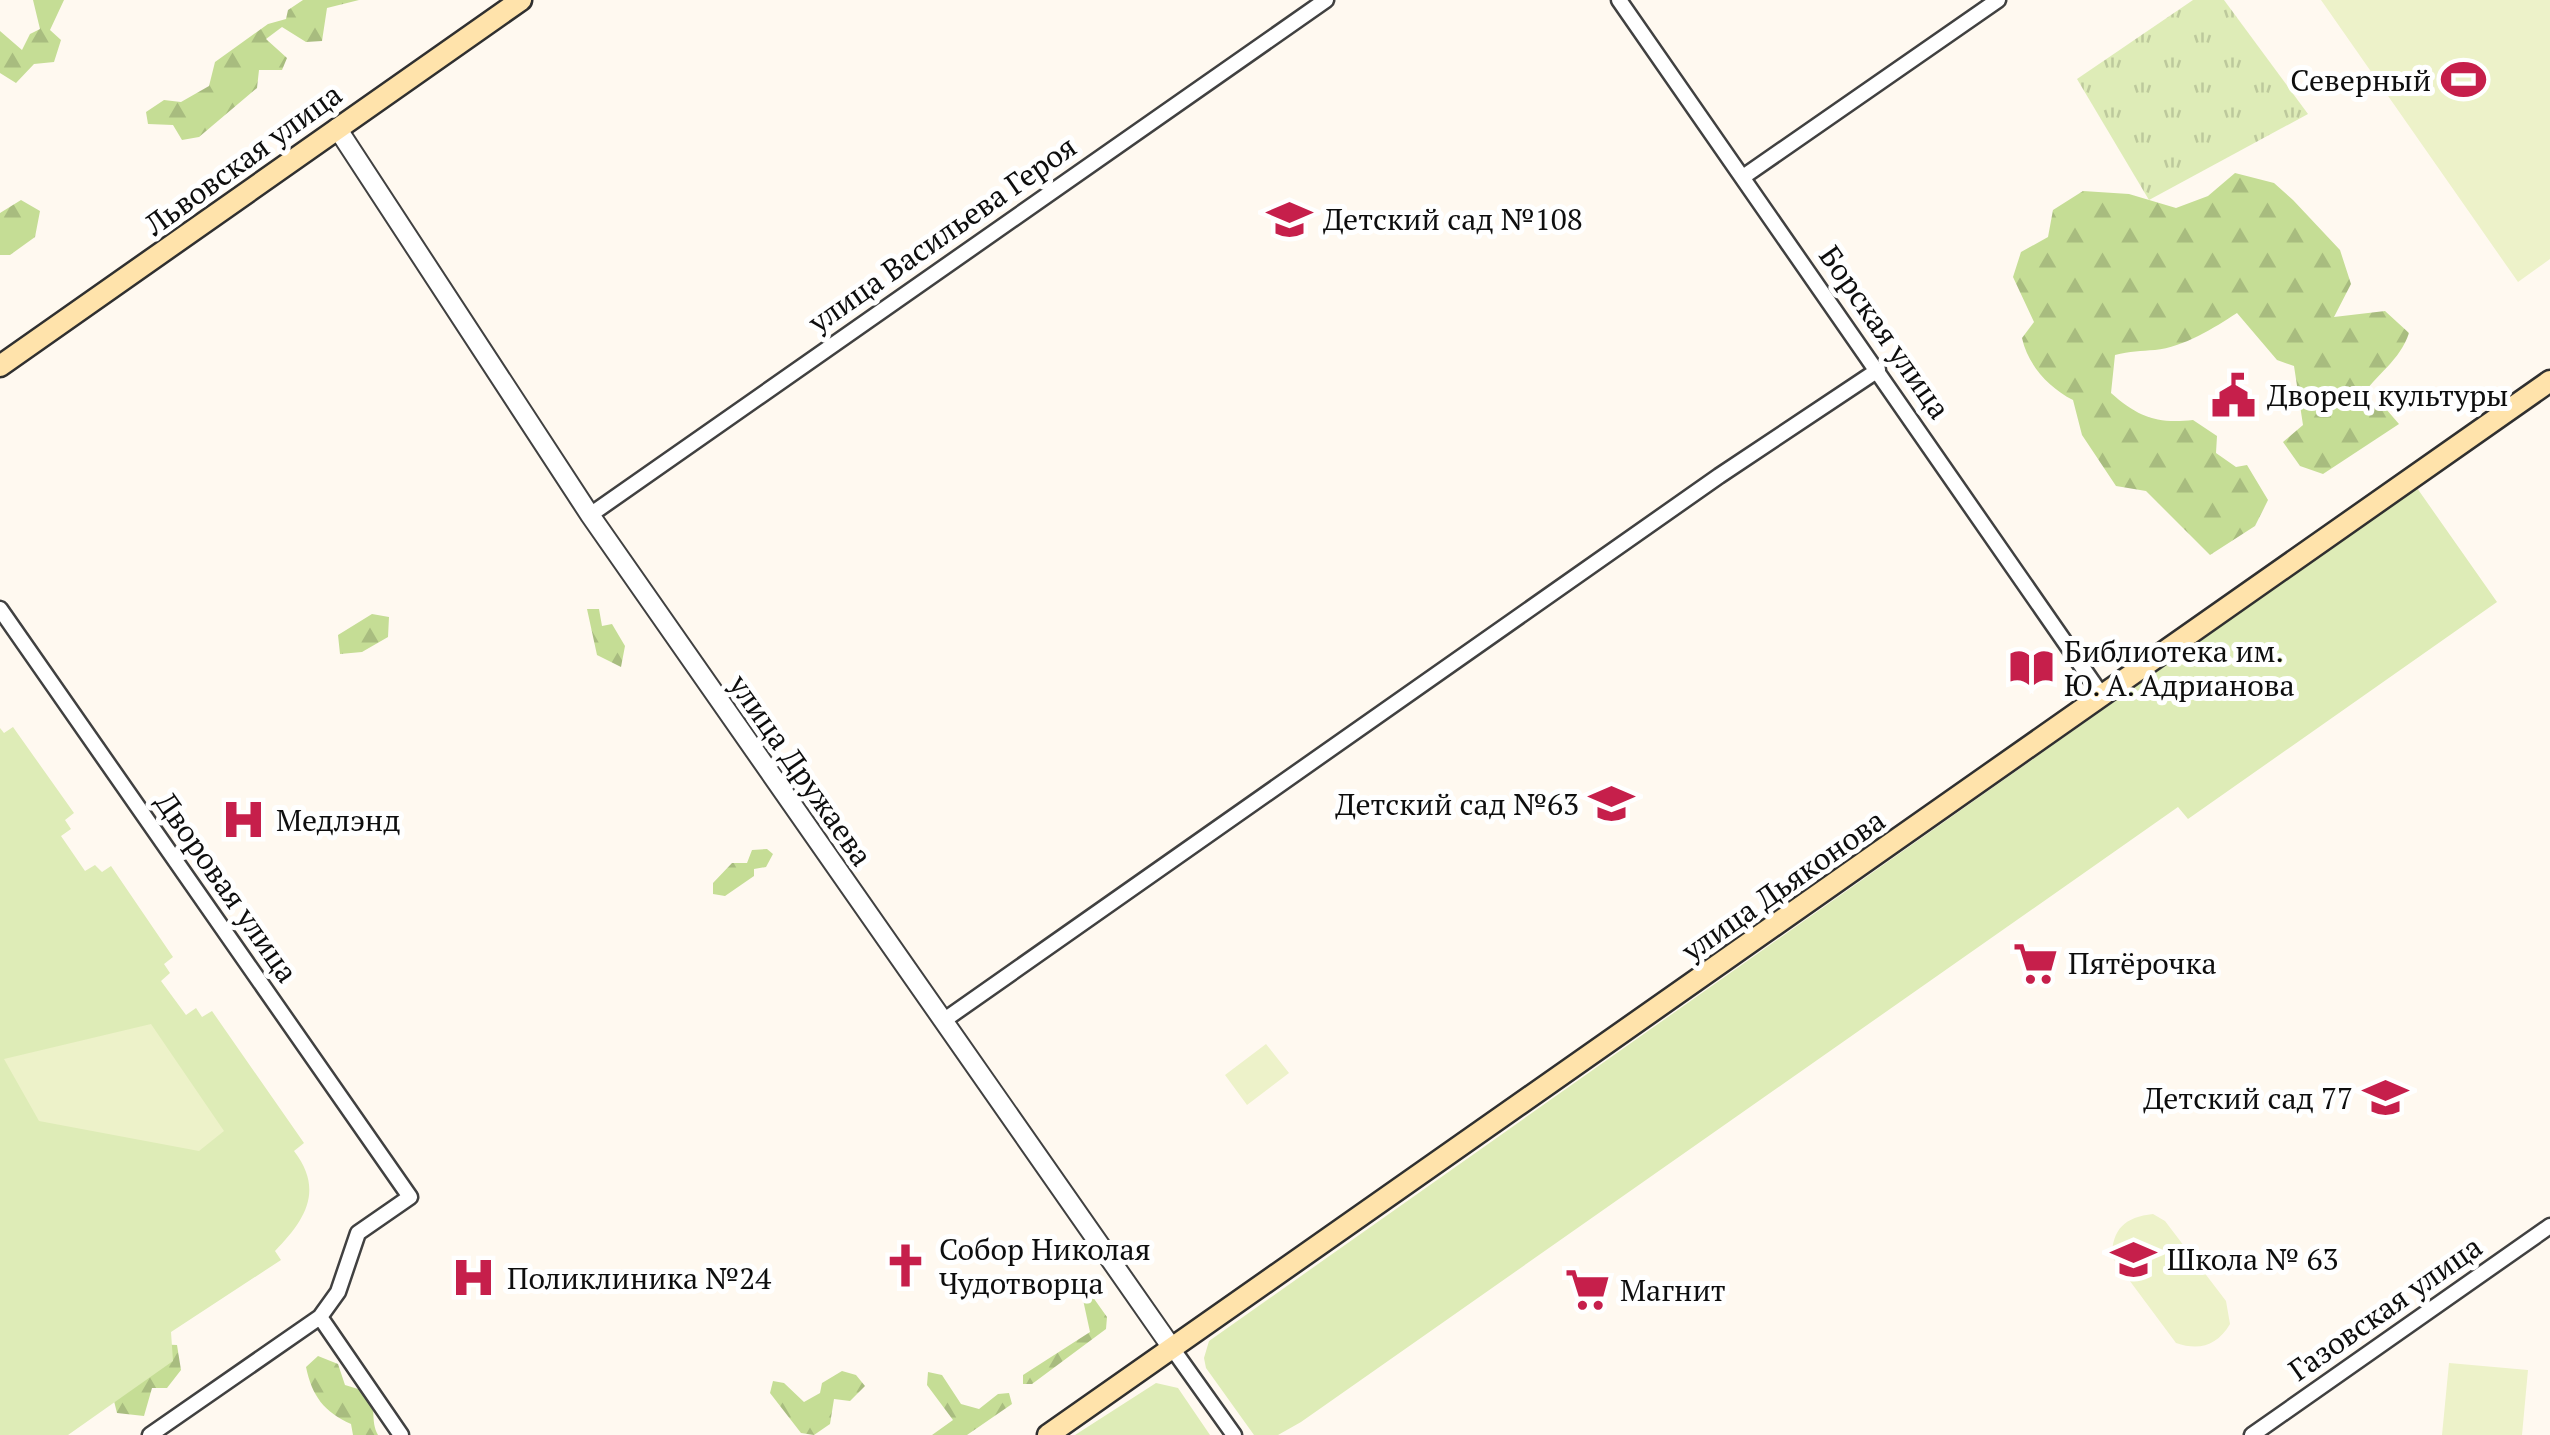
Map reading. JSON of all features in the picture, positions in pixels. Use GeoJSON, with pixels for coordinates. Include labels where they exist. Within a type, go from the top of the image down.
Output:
{"type":"FeatureCollection","features":[{"type":"Feature","properties":{"kind":"main road","name":"Львовская улица"},"geometry":{"type":"LineString","coordinates":[[0,366],[521,0]]}},
{"type":"Feature","properties":{"kind":"main road","name":"улица Дьяконова"},"geometry":{"type":"LineString","coordinates":[[1048,1435],[2550,381]]}},
{"type":"Feature","properties":{"kind":"street","name":"улица Васильева Героя"},"geometry":{"type":"LineString","coordinates":[[590,515],[1326,0]]}},
{"type":"Feature","properties":{"kind":"street","name":"Борская улица"},"geometry":{"type":"LineString","coordinates":[[1620,0],[2103,697]]}},
{"type":"Feature","properties":{"kind":"street"},"geometry":{"type":"LineString","coordinates":[[1744,177],[1998,0]]}},
{"type":"Feature","properties":{"kind":"street","name":"улица Дружаева"},"geometry":{"type":"LineString","coordinates":[[337,128],[590,515],[1234,1435]]}},
{"type":"Feature","properties":{"kind":"street"},"geometry":{"type":"LineString","coordinates":[[943,1020],[1719,476],[1878,370]]}},
{"type":"Feature","properties":{"kind":"street","name":"Дворовая улица"},"geometry":{"type":"LineString","coordinates":[[0,609],[410,1197],[358,1233],[338,1292],[320,1318]]}},
{"type":"Feature","properties":{"kind":"street","name":"Газовская улица"},"geometry":{"type":"LineString","coordinates":[[2252,1435],[2550,1226]]}},
{"type":"Feature","properties":{"kind":"street"},"geometry":{"type":"LineString","coordinates":[[150,1435],[320,1318],[401,1435]]}},
{"type":"Feature","properties":{"kind":"green space"},"geometry":{"type":"Polygon","coordinates":[[[33,0],[64,0],[50,30],[61,40],[54,62],[34,64],[16,83],[0,73],[0,31],[22,50],[30,34],[40,29],[33,0]]]}},
{"type":"Feature","properties":{"kind":"green space"},"geometry":{"type":"Polygon","coordinates":[[[303,0],[359,0],[327,8],[322,41],[306,42],[282,27],[266,39],[287,58],[282,70],[259,70],[257,88],[199,137],[182,140],[173,125],[148,124],[146,112],[164,100],[181,102],[209,86],[215,62],[268,24],[286,19],[288,10],[303,0]]]}},
{"type":"Feature","properties":{"kind":"green space"},"geometry":{"type":"Polygon","coordinates":[[[2193,0],[2224,0],[2308,114],[2149,200],[2077,79],[2193,0]]]}},
{"type":"Feature","properties":{"kind":"green space","name":"Северный"},"geometry":{"type":"Polygon","coordinates":[[[2321,0],[2550,0],[2550,259],[2518,282],[2321,0]]]}},
{"type":"Feature","properties":{"kind":"green space"},"geometry":{"type":"Polygon","coordinates":[[[2235,173],[2274,183],[2340,250],[2351,284],[2334,317],[2385,311],[2409,333],[2400,352],[2360,399],[2386,409],[2399,424],[2323,474],[2300,466],[2283,442],[2303,425],[2294,366],[2277,360],[2237,313],[2177,345],[2115,355],[2111,393],[2149,417],[2193,420],[2217,436],[2216,453],[2236,467],[2247,465],[2268,500],[2255,526],[2210,555],[2146,491],[2116,486],[2082,435],[2073,400],[2047,382],[2029,357],[2022,338],[2034,322],[2013,277],[2021,252],[2048,237],[2053,210],[2083,191],[2129,194],[2176,208],[2208,196],[2235,173]]]}},
{"type":"Feature","properties":{"kind":"green space"},"geometry":{"type":"Polygon","coordinates":[[[21,200],[40,211],[35,237],[10,255],[0,255],[0,213],[21,200]]]}},
{"type":"Feature","properties":{"kind":"green space"},"geometry":{"type":"Polygon","coordinates":[[[2417,488],[2497,602],[2188,819],[2178,807],[1301,1422],[1278,1435],[1254,1435],[1206,1368],[1204,1358],[1209,1341],[2417,488]]]}},
{"type":"Feature","properties":{"kind":"green space"},"geometry":{"type":"Polygon","coordinates":[[[587,609],[599,609],[602,626],[612,624],[625,646],[621,667],[597,655],[587,609]]]}},
{"type":"Feature","properties":{"kind":"green space"},"geometry":{"type":"Polygon","coordinates":[[[372,614],[389,617],[388,637],[362,652],[340,654],[338,635],[372,614]]]}},
{"type":"Feature","properties":{"kind":"green space"},"geometry":{"type":"Polygon","coordinates":[[[13,727],[74,813],[65,820],[71,829],[61,836],[85,871],[95,865],[102,872],[111,866],[173,957],[164,964],[170,973],[161,981],[186,1015],[196,1008],[202,1017],[212,1011],[304,1143],[294,1151],[308,1179],[307,1205],[302,1217],[275,1251],[281,1260],[171,1332],[173,1361],[68,1435],[0,1435],[0,728],[4,733],[13,727]]]}},
{"type":"Feature","properties":{"kind":"green space"},"geometry":{"type":"Polygon","coordinates":[[[767,849],[773,854],[766,867],[754,869],[754,876],[725,896],[713,894],[713,883],[732,863],[747,863],[752,850],[767,849]]]}},
{"type":"Feature","properties":{"kind":"green space"},"geometry":{"type":"Polygon","coordinates":[[[151,1024],[224,1131],[199,1151],[39,1121],[4,1059],[151,1024]]]}},
{"type":"Feature","properties":{"kind":"green space"},"geometry":{"type":"Polygon","coordinates":[[[1266,1044],[1289,1073],[1247,1105],[1225,1075],[1266,1044]]]}},
{"type":"Feature","properties":{"kind":"green space"},"geometry":{"type":"Polygon","coordinates":[[[2153,1214],[2165,1221],[2226,1301],[2230,1324],[2207,1345],[2176,1343],[2112,1257],[2114,1239],[2122,1226],[2153,1214]]]}},
{"type":"Feature","properties":{"kind":"green space"},"geometry":{"type":"Polygon","coordinates":[[[1090,1293],[1107,1317],[1106,1329],[1032,1384],[1023,1384],[1023,1375],[1090,1332],[1082,1295],[1090,1293]]]}},
{"type":"Feature","properties":{"kind":"green space"},"geometry":{"type":"Polygon","coordinates":[[[150,1344],[177,1345],[181,1370],[167,1388],[152,1388],[144,1416],[117,1413],[113,1397],[150,1344]]]}},
{"type":"Feature","properties":{"kind":"green space"},"geometry":{"type":"Polygon","coordinates":[[[318,1356],[338,1364],[345,1385],[368,1392],[378,1435],[353,1435],[351,1424],[321,1402],[306,1367],[318,1356]]]}},
{"type":"Feature","properties":{"kind":"green space"},"geometry":{"type":"Polygon","coordinates":[[[2449,1363],[2528,1370],[2522,1435],[2442,1435],[2449,1363]]]}},
{"type":"Feature","properties":{"kind":"green space"},"geometry":{"type":"Polygon","coordinates":[[[842,1371],[856,1375],[865,1386],[850,1401],[834,1399],[830,1424],[814,1435],[801,1433],[770,1393],[773,1381],[784,1383],[804,1402],[820,1393],[822,1383],[842,1371]]]}},
{"type":"Feature","properties":{"kind":"green space"},"geometry":{"type":"Polygon","coordinates":[[[928,1372],[942,1375],[961,1404],[979,1409],[998,1394],[1009,1393],[1012,1404],[967,1435],[932,1435],[953,1420],[927,1385],[928,1372]]]}},
{"type":"Feature","properties":{"kind":"green space"},"geometry":{"type":"Polygon","coordinates":[[[1156,1383],[1178,1388],[1210,1435],[1075,1435],[1156,1383]]]}},
{"type":"Feature","properties":{"kind":"place","name":"Северный"},"geometry":{"type":"Point","coordinates":[2464,80]}},
{"type":"Feature","properties":{"kind":"place","name":"Детский сад №108"},"geometry":{"type":"Point","coordinates":[1290,219]}},
{"type":"Feature","properties":{"kind":"place","name":"Дворец культуры"},"geometry":{"type":"Point","coordinates":[2234,395]}},
{"type":"Feature","properties":{"kind":"place","name":"Библиотека им. Ю. А. Адрианова"},"geometry":{"type":"Point","coordinates":[2031,668]}},
{"type":"Feature","properties":{"kind":"place","name":"Детский сад №63"},"geometry":{"type":"Point","coordinates":[1612,804]}},
{"type":"Feature","properties":{"kind":"place","name":"Медлэнд"},"geometry":{"type":"Point","coordinates":[243,820]}},
{"type":"Feature","properties":{"kind":"place","name":"Пятёрочка"},"geometry":{"type":"Point","coordinates":[2035,963]}},
{"type":"Feature","properties":{"kind":"place","name":"Детский сад 77"},"geometry":{"type":"Point","coordinates":[2386,1098]}},
{"type":"Feature","properties":{"kind":"place","name":"Школа № 63"},"geometry":{"type":"Point","coordinates":[2134,1259]}},
{"type":"Feature","properties":{"kind":"place","name":"Собор Николая Чудотворца"},"geometry":{"type":"Point","coordinates":[906,1266]}},
{"type":"Feature","properties":{"kind":"place","name":"Поликлиника №24"},"geometry":{"type":"Point","coordinates":[474,1278]}},
{"type":"Feature","properties":{"kind":"place","name":"Магнит"},"geometry":{"type":"Point","coordinates":[1587,1290]}}]}
